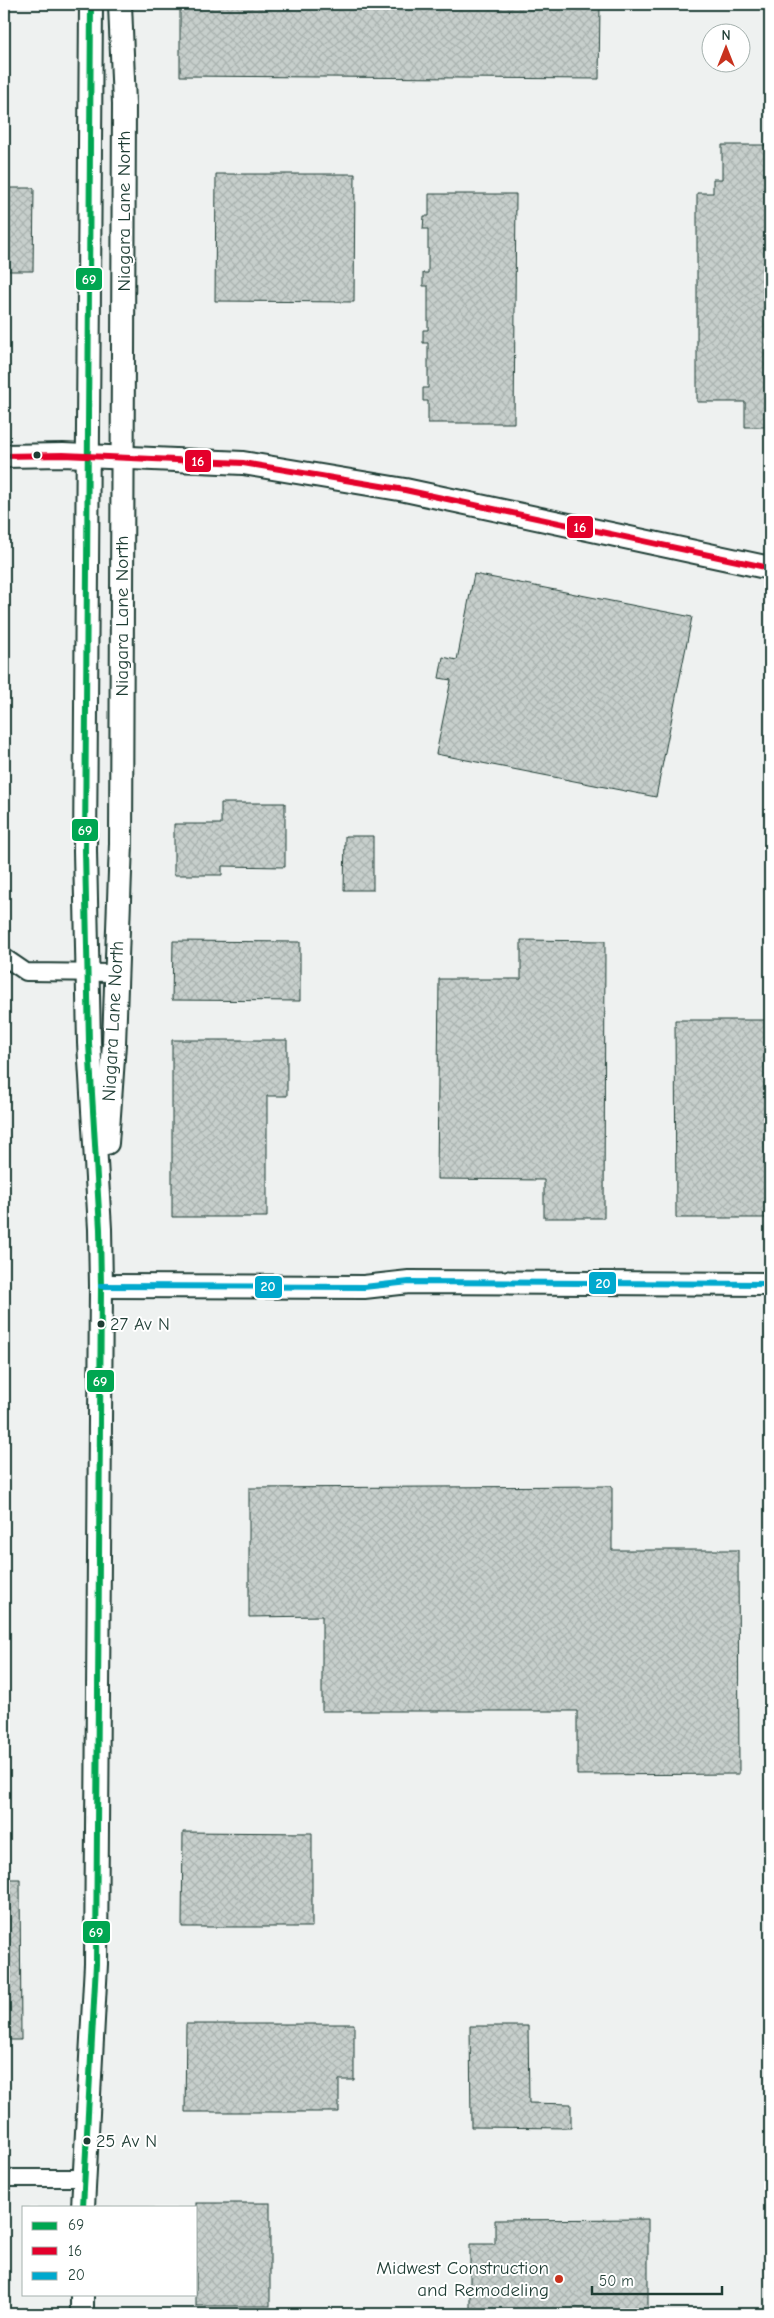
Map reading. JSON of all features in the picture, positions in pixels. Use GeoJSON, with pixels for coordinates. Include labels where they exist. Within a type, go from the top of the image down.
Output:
{"type":"FeatureCollection","features":[{"type":"Feature","properties":{"kind":"street","name":"Niagara Lane North"},"geometry":{"type":"LineString","coordinates":[[83,2206],[96,1964],[101,1286],[100,1229],[89,1043],[85,841],[89,456],[90,4]]}},
{"type":"Feature","properties":{"kind":"street","name":"Niagara Lane North"},"geometry":{"type":"LineString","coordinates":[[100,1229],[114,1044],[121,843],[124,104],[120,4]]}},
{"type":"Feature","properties":{"kind":"street"},"geometry":{"type":"LineString","coordinates":[[4,456],[89,456],[243,463],[405,490],[770,568]]}},
{"type":"Feature","properties":{"kind":"street"},"geometry":{"type":"LineString","coordinates":[[4,957],[26,972],[116,973]]}},
{"type":"Feature","properties":{"kind":"street"},"geometry":{"type":"LineString","coordinates":[[101,1286],[364,1287],[409,1282],[770,1284]]}},
{"type":"Feature","properties":{"kind":"street"},"geometry":{"type":"LineString","coordinates":[[4,2178],[84,2178]]}},
{"type":"Feature","properties":{"kind":"street"},"geometry":{"type":"LineString","coordinates":[[82,2296],[82,2314]]}},
{"type":"Feature","properties":{"kind":"shaded area"},"geometry":{"type":"Polygon","coordinates":[[[4,4],[770,4],[770,2314],[4,2314],[4,4]]]}},
{"type":"Feature","properties":{"kind":"building"},"geometry":{"type":"Polygon","coordinates":[[[180,4],[600,4],[599,79],[180,76],[180,4]]]}},
{"type":"Feature","properties":{"kind":"building"},"geometry":{"type":"Polygon","coordinates":[[[722,145],[770,145],[770,253],[768,255],[770,427],[745,427],[745,402],[697,402],[697,193],[713,193],[713,179],[722,179],[722,145]]]}},
{"type":"Feature","properties":{"kind":"building"},"geometry":{"type":"Polygon","coordinates":[[[216,174],[355,174],[354,302],[215,301],[216,174]]]}},
{"type":"Feature","properties":{"kind":"building"},"geometry":{"type":"Polygon","coordinates":[[[4,188],[34,188],[33,271],[4,271],[4,188]]]}},
{"type":"Feature","properties":{"kind":"building"},"geometry":{"type":"Polygon","coordinates":[[[429,194],[516,194],[514,423],[428,423],[428,401],[423,401],[423,388],[428,388],[428,343],[423,343],[423,330],[428,330],[428,286],[423,286],[423,273],[428,273],[428,229],[423,229],[424,216],[429,216],[429,194]]]}},
{"type":"Feature","properties":{"kind":"building"},"geometry":{"type":"Polygon","coordinates":[[[474,574],[692,617],[656,797],[436,754],[451,680],[439,678],[443,657],[457,660],[474,574]]]}},
{"type":"Feature","properties":{"kind":"building"},"geometry":{"type":"Polygon","coordinates":[[[221,803],[285,803],[285,867],[222,866],[222,875],[174,875],[174,824],[221,824],[221,803]]]}},
{"type":"Feature","properties":{"kind":"building"},"geometry":{"type":"Polygon","coordinates":[[[345,836],[373,836],[373,890],[344,890],[345,836]]]}},
{"type":"Feature","properties":{"kind":"building"},"geometry":{"type":"Polygon","coordinates":[[[521,940],[605,941],[604,1218],[544,1218],[544,1180],[437,1179],[439,979],[521,979],[521,940]]]}},
{"type":"Feature","properties":{"kind":"building"},"geometry":{"type":"Polygon","coordinates":[[[173,941],[300,942],[300,1001],[172,1000],[173,941]]]}},
{"type":"Feature","properties":{"kind":"building"},"geometry":{"type":"Polygon","coordinates":[[[675,1020],[770,1020],[770,1218],[676,1218],[675,1020]]]}},
{"type":"Feature","properties":{"kind":"building"},"geometry":{"type":"Polygon","coordinates":[[[172,1040],[287,1040],[287,1096],[267,1096],[267,1217],[172,1217],[172,1040]]]}},
{"type":"Feature","properties":{"kind":"building"},"geometry":{"type":"Polygon","coordinates":[[[612,1486],[612,1550],[738,1550],[739,1774],[577,1775],[577,1711],[322,1711],[322,1616],[249,1617],[249,1488],[612,1486]]]}},
{"type":"Feature","properties":{"kind":"building"},"geometry":{"type":"Polygon","coordinates":[[[183,1832],[312,1833],[312,1927],[182,1927],[183,1832]]]}},
{"type":"Feature","properties":{"kind":"building"},"geometry":{"type":"Polygon","coordinates":[[[4,1879],[20,1879],[21,2040],[4,2040],[4,1879]]]}},
{"type":"Feature","properties":{"kind":"building"},"geometry":{"type":"Polygon","coordinates":[[[186,2024],[354,2024],[354,2080],[339,2080],[339,2112],[185,2112],[186,2024]]]}},
{"type":"Feature","properties":{"kind":"building"},"geometry":{"type":"Polygon","coordinates":[[[470,2026],[528,2026],[529,2103],[571,2104],[571,2128],[471,2127],[470,2026]]]}},
{"type":"Feature","properties":{"kind":"building"},"geometry":{"type":"Polygon","coordinates":[[[196,2203],[270,2203],[270,2306],[196,2306],[196,2296],[198,2296],[198,2206],[196,2206],[196,2203]]]}},
{"type":"Feature","properties":{"kind":"building","name":"Midwest Construction and Remodeling"},"geometry":{"type":"Polygon","coordinates":[[[648,2219],[648,2314],[470,2314],[470,2244],[495,2244],[495,2220],[648,2219]]]}},
{"type":"Feature","properties":{"kind":"transit line","name":"69"},"geometry":{"type":"LineString","coordinates":[[83,2206],[96,1964],[101,1286],[100,1229],[89,1043],[85,851],[91,4]]}},
{"type":"Feature","properties":{"kind":"transit line","name":"16"},"geometry":{"type":"LineString","coordinates":[[4,456],[63,455],[243,463],[405,490],[770,568]]}},
{"type":"Feature","properties":{"kind":"transit line","name":"20"},"geometry":{"type":"LineString","coordinates":[[101,1286],[364,1287],[409,1282],[770,1284]]}},
{"type":"Feature","properties":{"kind":"place","name":"27 Av N"},"geometry":{"type":"Point","coordinates":[101,1324]}},
{"type":"Feature","properties":{"kind":"place","name":"25 Av N"},"geometry":{"type":"Point","coordinates":[87,2141]}},
{"type":"Feature","properties":{"kind":"place","name":"Midwest Construction and Remodeling"},"geometry":{"type":"Point","coordinates":[559,2279]}}]}
